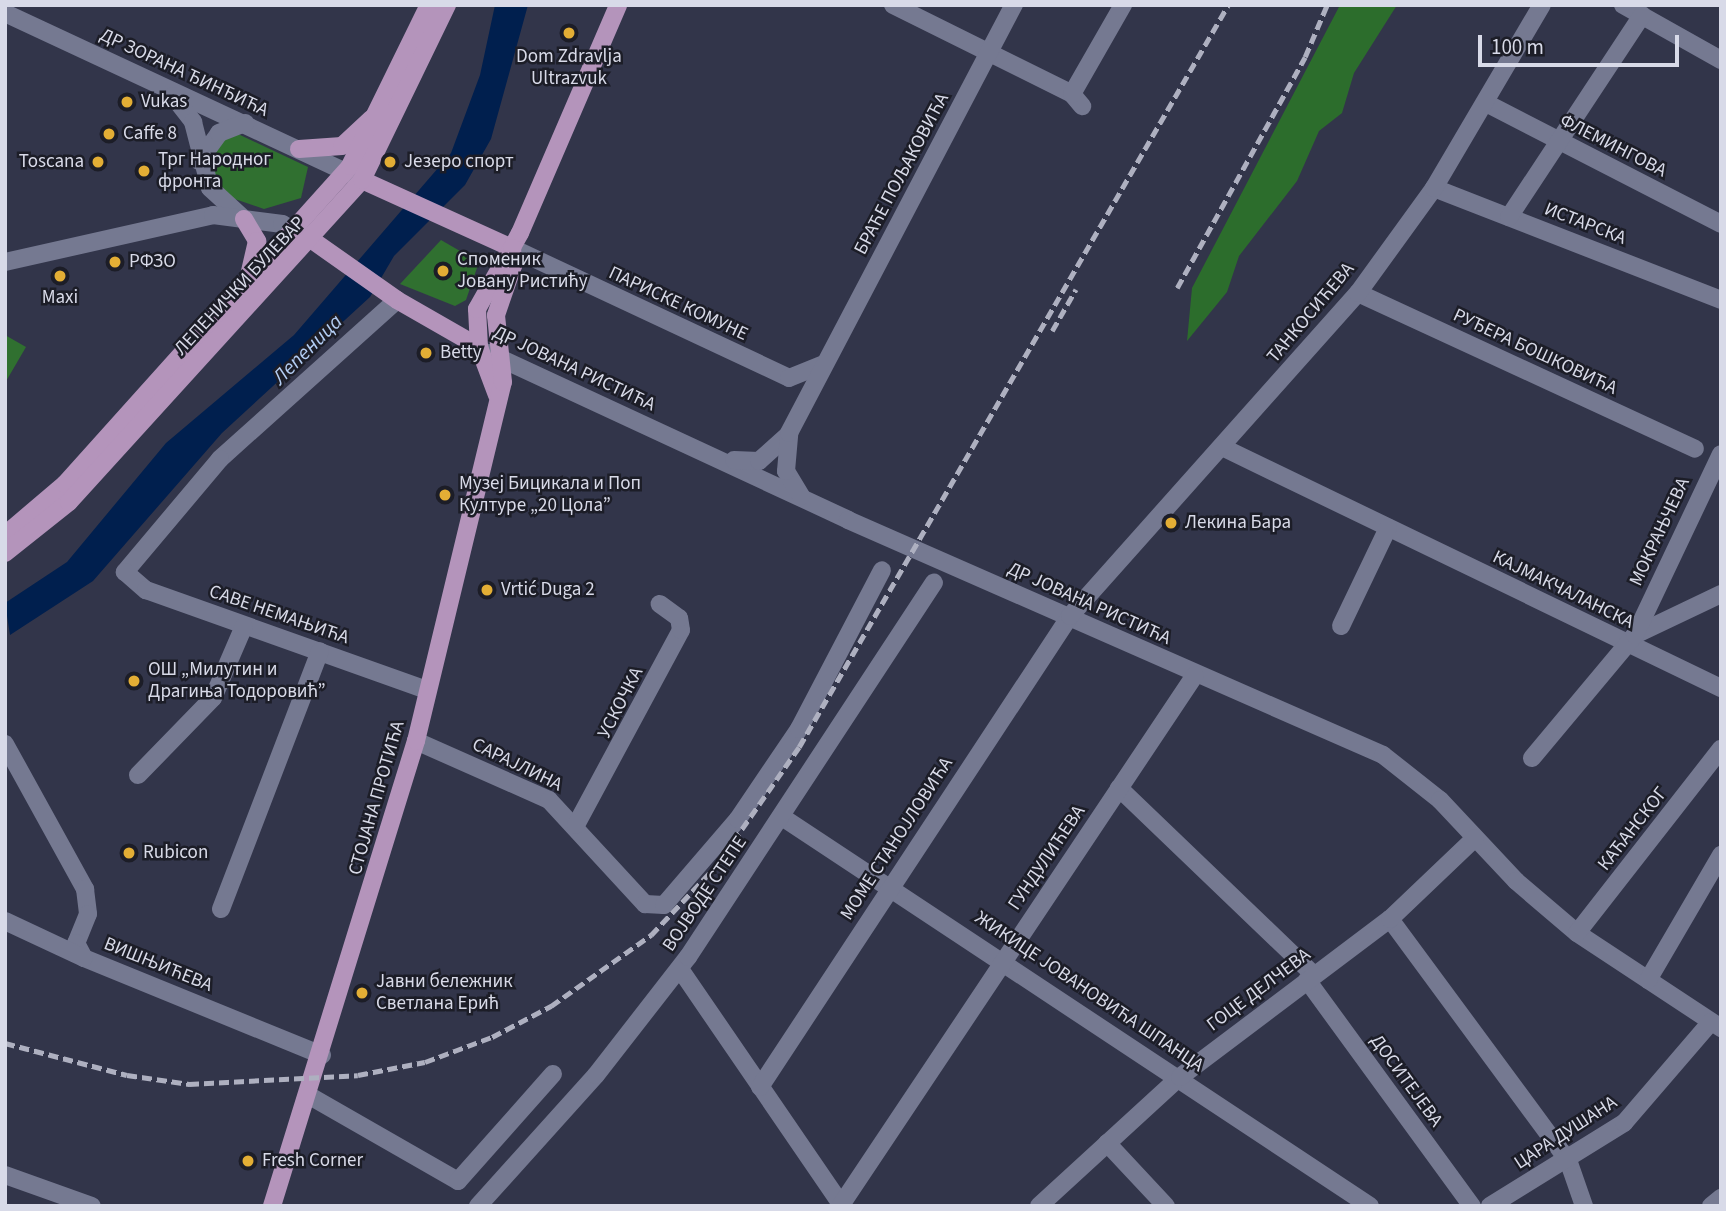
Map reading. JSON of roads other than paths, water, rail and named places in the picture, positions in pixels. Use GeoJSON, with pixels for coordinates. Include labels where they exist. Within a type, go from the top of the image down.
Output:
{"type":"FeatureCollection","features":[{"type":"Feature","properties":{"kind":"main road","name":"ЛЕПЕНИЧКИ БУЛЕВАР"},"geometry":{"type":"LineString","coordinates":[[5,535],[65,484],[345,172],[386,104],[429,5]]}},
{"type":"Feature","properties":{"kind":"main road","name":"ЛЕПЕНИЧКИ БУЛЕВАР"},"geometry":{"type":"LineString","coordinates":[[5,553],[61,510],[312,240],[362,180],[447,5]]}},
{"type":"Feature","properties":{"kind":"main road"},"geometry":{"type":"LineString","coordinates":[[497,395],[479,347],[475,323],[498,263],[512,248],[618,5]]}},
{"type":"Feature","properties":{"kind":"main road"},"geometry":{"type":"LineString","coordinates":[[299,149],[342,146],[386,104]]}},
{"type":"Feature","properties":{"kind":"main road"},"geometry":{"type":"LineString","coordinates":[[362,180],[512,248]]}},
{"type":"Feature","properties":{"kind":"main road"},"geometry":{"type":"LineString","coordinates":[[244,219],[257,242],[246,284]]}},
{"type":"Feature","properties":{"kind":"main road","name":"ДР ЈОВАНА РИСТИЋА"},"geometry":{"type":"LineString","coordinates":[[312,240],[393,297],[442,328],[479,347]]}},
{"type":"Feature","properties":{"kind":"main road"},"geometry":{"type":"LineString","coordinates":[[442,328],[475,323],[497,306],[513,266],[512,248]]}},
{"type":"Feature","properties":{"kind":"main road","name":"СТОЈАНА ПРОТИЋА"},"geometry":{"type":"LineString","coordinates":[[272,1206],[322,1055],[416,741],[497,395],[502,360],[497,306]]}},
{"type":"Feature","properties":{"kind":"street"},"geometry":{"type":"LineString","coordinates":[[893,5],[1077,100],[1123,5]]}},
{"type":"Feature","properties":{"kind":"street","name":"БРАЋЕ ПОЉАКОВИЋА"},"geometry":{"type":"LineString","coordinates":[[789,433],[1014,5]]}},
{"type":"Feature","properties":{"kind":"street","name":"ТАНКОСИЋЕВА"},"geometry":{"type":"LineString","coordinates":[[1070,616],[1224,448],[1357,293],[1434,188],[1542,5]]}},
{"type":"Feature","properties":{"kind":"street"},"geometry":{"type":"LineString","coordinates":[[1623,5],[1720,59]]}},
{"type":"Feature","properties":{"kind":"street","name":"ДР ЗОРАНА ЂИНЂИЋА"},"geometry":{"type":"LineString","coordinates":[[5,13],[362,180]]}},
{"type":"Feature","properties":{"kind":"street"},"geometry":{"type":"LineString","coordinates":[[1509,217],[1642,15]]}},
{"type":"Feature","properties":{"kind":"street"},"geometry":{"type":"LineString","coordinates":[[168,90],[193,122],[199,161],[210,188],[244,219]]}},
{"type":"Feature","properties":{"kind":"street","name":"ФЛЕМИНГОВА"},"geometry":{"type":"LineString","coordinates":[[1486,103],[1721,224]]}},
{"type":"Feature","properties":{"kind":"street"},"geometry":{"type":"LineString","coordinates":[[199,161],[219,133],[244,123]]}},
{"type":"Feature","properties":{"kind":"street","name":"ИСТАРСКА"},"geometry":{"type":"LineString","coordinates":[[1434,188],[1721,300]]}},
{"type":"Feature","properties":{"kind":"street"},"geometry":{"type":"LineString","coordinates":[[5,262],[150,226],[213,215],[295,229],[312,240]]}},
{"type":"Feature","properties":{"kind":"street","name":"ПАРИСКЕ КОМУНЕ"},"geometry":{"type":"LineString","coordinates":[[512,248],[789,378]]}},
{"type":"Feature","properties":{"kind":"street","name":"РУЂЕРА БОШКОВИЋА"},"geometry":{"type":"LineString","coordinates":[[1357,293],[1695,449]]}},
{"type":"Feature","properties":{"kind":"street","name":"САВЕ НЕМАЊИЋА"},"geometry":{"type":"LineString","coordinates":[[393,297],[220,459],[125,569],[146,590],[428,690]]}},
{"type":"Feature","properties":{"kind":"street","name":"ДР ЈОВАНА РИСТИЋА"},"geometry":{"type":"LineString","coordinates":[[479,347],[805,499],[1195,675],[1383,755],[1577,933],[1716,1025]]}},
{"type":"Feature","properties":{"kind":"street"},"geometry":{"type":"LineString","coordinates":[[800,412],[789,378],[807,376],[826,362]]}},
{"type":"Feature","properties":{"kind":"street"},"geometry":{"type":"LineString","coordinates":[[717,457],[754,462],[789,433]]}},
{"type":"Feature","properties":{"kind":"street"},"geometry":{"type":"LineString","coordinates":[[789,433],[786,471],[805,499]]}},
{"type":"Feature","properties":{"kind":"street","name":"КАЈМАКЧАЛАНСКА"},"geometry":{"type":"LineString","coordinates":[[1224,448],[1388,528],[1631,640],[1721,688]]}},
{"type":"Feature","properties":{"kind":"street","name":"МОКРАЊЧЕВА"},"geometry":{"type":"LineString","coordinates":[[1532,758],[1631,640],[1721,454]]}},
{"type":"Feature","properties":{"kind":"street"},"geometry":{"type":"LineString","coordinates":[[1341,626],[1388,528]]}},
{"type":"Feature","properties":{"kind":"street","name":"ВОЈВОДЕ СТЕПЕ"},"geometry":{"type":"LineString","coordinates":[[645,904],[658,907],[672,898],[738,818],[799,729],[882,570]]}},
{"type":"Feature","properties":{"kind":"street","name":"ВОЈВОДЕ СТЕПЕ"},"geometry":{"type":"LineString","coordinates":[[488,1203],[680,969],[934,582]]}},
{"type":"Feature","properties":{"kind":"street"},"geometry":{"type":"LineString","coordinates":[[1631,640],[1721,594]]}},
{"type":"Feature","properties":{"kind":"street","name":"УСКОЧКА"},"geometry":{"type":"LineString","coordinates":[[576,825],[681,630],[679,618],[660,604]]}},
{"type":"Feature","properties":{"kind":"street","name":"МОМЕ СТАНОЈЛОВИЋА"},"geometry":{"type":"LineString","coordinates":[[760,1087],[1070,616]]}},
{"type":"Feature","properties":{"kind":"street"},"geometry":{"type":"LineString","coordinates":[[138,775],[213,698],[244,626]]}},
{"type":"Feature","properties":{"kind":"street"},"geometry":{"type":"LineString","coordinates":[[221,909],[320,651]]}},
{"type":"Feature","properties":{"kind":"street","name":"ГУНДУЛИЋЕВА"},"geometry":{"type":"LineString","coordinates":[[841,1206],[1195,675]]}},
{"type":"Feature","properties":{"kind":"street","name":"САРАЈЛИНА"},"geometry":{"type":"LineString","coordinates":[[416,741],[549,800],[576,825],[645,904]]}},
{"type":"Feature","properties":{"kind":"street","name":"ВИШЊИЋЕВА"},"geometry":{"type":"LineString","coordinates":[[5,744],[85,889],[88,914],[76,943],[84,958],[322,1055]]}},
{"type":"Feature","properties":{"kind":"street","name":"КАЋАНСКОГ"},"geometry":{"type":"LineString","coordinates":[[1577,933],[1721,749]]}},
{"type":"Feature","properties":{"kind":"street","name":"ДОСИТЕЈЕВА"},"geometry":{"type":"LineString","coordinates":[[1119,788],[1311,977],[1472,1206]]}},
{"type":"Feature","properties":{"kind":"street","name":"ЖИКИЦЕ ЈОВАНОВИЋА ШПАНЦА"},"geometry":{"type":"LineString","coordinates":[[782,817],[1004,959],[1370,1206]]}},
{"type":"Feature","properties":{"kind":"street","name":"ГОЦЕ ДЕЛЧЕВА"},"geometry":{"type":"LineString","coordinates":[[1040,1206],[1180,1077],[1390,919],[1475,838]]}},
{"type":"Feature","properties":{"kind":"street"},"geometry":{"type":"LineString","coordinates":[[1648,979],[1721,855]]}},
{"type":"Feature","properties":{"kind":"street"},"geometry":{"type":"LineString","coordinates":[[1390,919],[1568,1160],[1584,1206]]}},
{"type":"Feature","properties":{"kind":"street"},"geometry":{"type":"LineString","coordinates":[[5,921],[84,958]]}},
{"type":"Feature","properties":{"kind":"street"},"geometry":{"type":"LineString","coordinates":[[680,969],[841,1206]]}},
{"type":"Feature","properties":{"kind":"street","name":"ЦАРА ДУШАНА"},"geometry":{"type":"LineString","coordinates":[[1490,1206],[1568,1160],[1631,1117],[1716,1025]]}},
{"type":"Feature","properties":{"kind":"street"},"geometry":{"type":"LineString","coordinates":[[308,1095],[458,1181],[552,1074]]}},
{"type":"Feature","properties":{"kind":"street"},"geometry":{"type":"LineString","coordinates":[[1107,1143],[1166,1206]]}},
{"type":"Feature","properties":{"kind":"street"},"geometry":{"type":"LineString","coordinates":[[5,1175],[92,1206]]}},
{"type":"Feature","properties":{"kind":"street"},"geometry":{"type":"LineString","coordinates":[[1711,1206],[1721,1198]]}},
{"type":"Feature","properties":{"kind":"water","name":"Лепеница"},"geometry":{"type":"Polygon","coordinates":[[[495,5],[528,5],[491,139],[465,185],[394,256],[370,297],[222,433],[93,581],[10,635],[5,603],[67,562],[166,443],[294,335],[451,153],[480,75],[495,5]]]}},
{"type":"Feature","properties":{"kind":"railway"},"geometry":{"type":"LineString","coordinates":[[5,1043],[127,1075],[189,1084],[358,1075],[425,1062],[492,1037],[551,1006],[651,935],[716,866],[799,747],[1228,5]]}},
{"type":"Feature","properties":{"kind":"railway"},"geometry":{"type":"LineString","coordinates":[[1177,288],[1305,57],[1327,5]]}},
{"type":"Feature","properties":{"kind":"railway"},"geometry":{"type":"LineString","coordinates":[[1052,331],[1076,289]]}},
{"type":"Feature","properties":{"kind":"place","name":"Dom Zdravlja Ultrazvuk"},"geometry":{"type":"Point","coordinates":[569,33]}},
{"type":"Feature","properties":{"kind":"place","name":"Vukas"},"geometry":{"type":"Point","coordinates":[127,102]}},
{"type":"Feature","properties":{"kind":"place","name":"Caffe 8"},"geometry":{"type":"Point","coordinates":[109,134]}},
{"type":"Feature","properties":{"kind":"place","name":"Toscana"},"geometry":{"type":"Point","coordinates":[98,162]}},
{"type":"Feature","properties":{"kind":"place","name":"Језеро спорт"},"geometry":{"type":"Point","coordinates":[390,162]}},
{"type":"Feature","properties":{"kind":"place","name":"Трг Народног фронта"},"geometry":{"type":"Point","coordinates":[144,171]}},
{"type":"Feature","properties":{"kind":"place","name":"РФЗО"},"geometry":{"type":"Point","coordinates":[115,262]}},
{"type":"Feature","properties":{"kind":"place","name":"Споменик Јовану Ристићу"},"geometry":{"type":"Point","coordinates":[443,271]}},
{"type":"Feature","properties":{"kind":"place","name":"Maxi"},"geometry":{"type":"Point","coordinates":[60,276]}},
{"type":"Feature","properties":{"kind":"place","name":"Betty"},"geometry":{"type":"Point","coordinates":[426,353]}},
{"type":"Feature","properties":{"kind":"place","name":"Музеј Бицикала и Поп Културе „20 Цола”"},"geometry":{"type":"Point","coordinates":[445,495]}},
{"type":"Feature","properties":{"kind":"place","name":"Лекина Бара"},"geometry":{"type":"Point","coordinates":[1171,523]}},
{"type":"Feature","properties":{"kind":"place","name":"Vrtić Duga 2"},"geometry":{"type":"Point","coordinates":[487,590]}},
{"type":"Feature","properties":{"kind":"place","name":"ОШ „Милутин и Драгиња Тодоровић”"},"geometry":{"type":"Point","coordinates":[134,681]}},
{"type":"Feature","properties":{"kind":"place","name":"Rubicon"},"geometry":{"type":"Point","coordinates":[129,853]}},
{"type":"Feature","properties":{"kind":"place","name":"Јавни бележник Светлана Ерић"},"geometry":{"type":"Point","coordinates":[362,993]}},
{"type":"Feature","properties":{"kind":"place","name":"Fresh Corner"},"geometry":{"type":"Point","coordinates":[248,1161]}}]}
